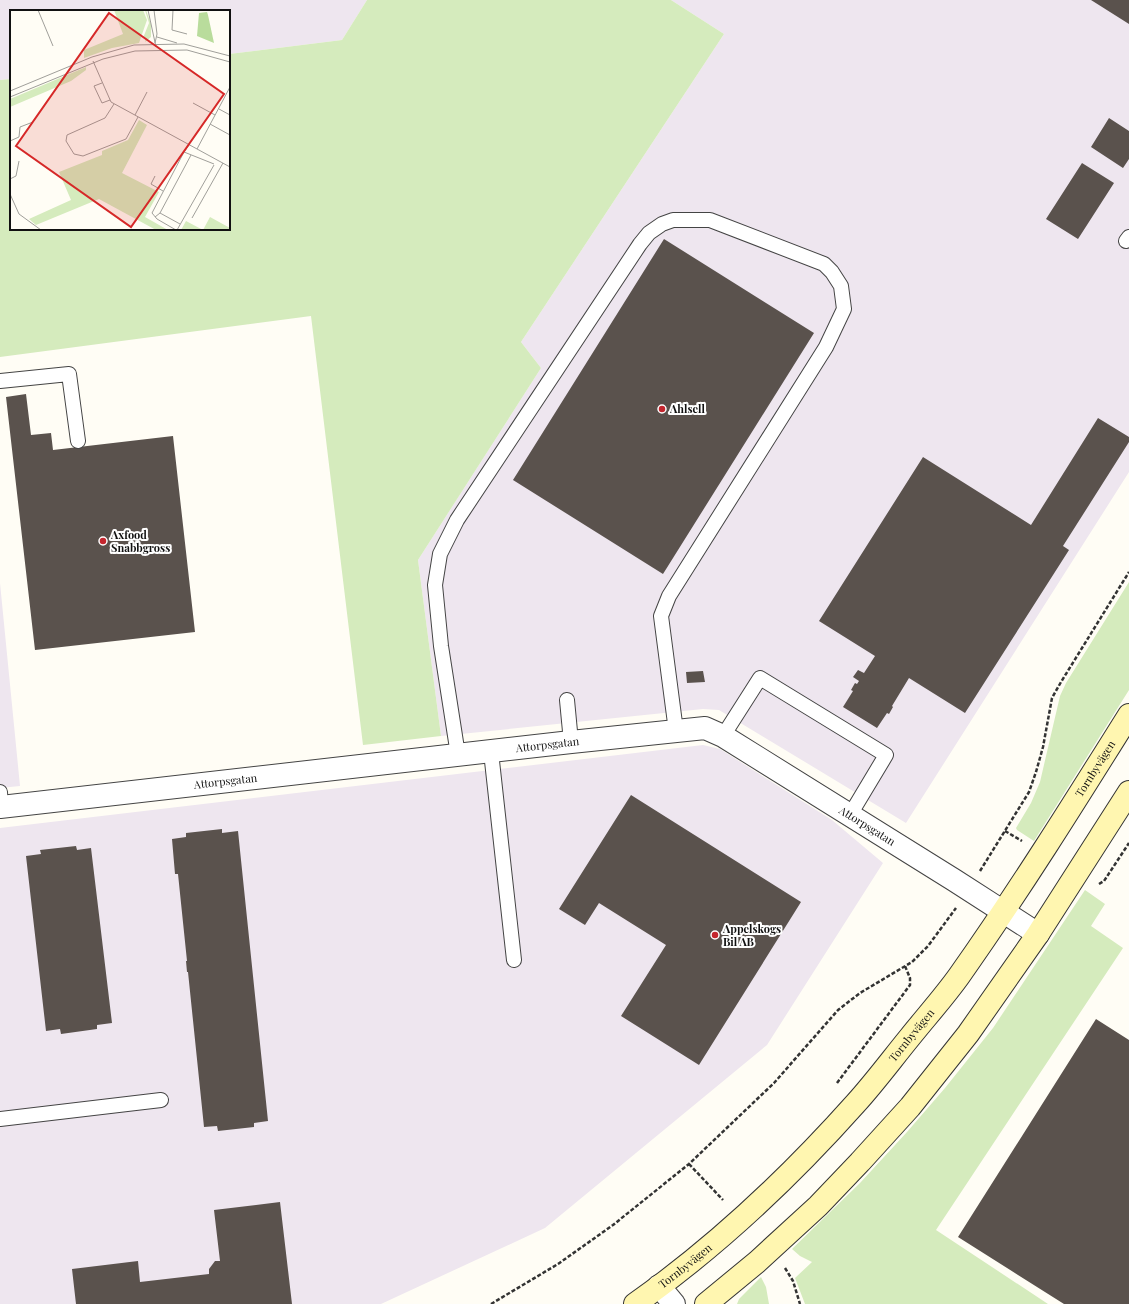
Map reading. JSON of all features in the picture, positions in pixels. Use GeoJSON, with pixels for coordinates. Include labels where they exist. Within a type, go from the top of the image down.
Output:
{"type":"FeatureCollection","features":[{"type":"Feature","properties":{"kind":"main road","name":"Tornbyvägen"},"geometry":{"type":"LineString","coordinates":[[635,1304],[660,1286],[728,1231],[785,1178],[839,1122],[875,1081],[958,978],[1041,855],[1129,715]]}},
{"type":"Feature","properties":{"kind":"main road"},"geometry":{"type":"LineString","coordinates":[[706,1304],[757,1262],[818,1206],[910,1107],[968,1034],[1038,934],[1129,792]]}},
{"type":"Feature","properties":{"kind":"street","name":"Attorpsgatan"},"geometry":{"type":"LineString","coordinates":[[0,802],[491,752],[705,728],[722,736],[850,815],[1004,911],[1038,934]]}},
{"type":"Feature","properties":{"kind":"street"},"geometry":{"type":"LineString","coordinates":[[660,1286],[674,1304]]}},
{"type":"Feature","properties":{"kind":"lane"},"geometry":{"type":"LineString","coordinates":[[458,755],[441,646],[436,585],[440,554],[461,513],[635,251],[649,233],[662,224],[673,220],[710,220],[824,264],[832,272],[841,286],[844,309],[826,347],[669,596],[661,616],[676,731]]}},
{"type":"Feature","properties":{"kind":"lane"},"geometry":{"type":"LineString","coordinates":[[0,381],[69,374],[78,441]]}},
{"type":"Feature","properties":{"kind":"lane"},"geometry":{"type":"LineString","coordinates":[[722,736],[760,678],[880,751],[886,755],[850,815]]}},
{"type":"Feature","properties":{"kind":"lane"},"geometry":{"type":"LineString","coordinates":[[567,700],[571,742]]}},
{"type":"Feature","properties":{"kind":"lane"},"geometry":{"type":"LineString","coordinates":[[491,752],[514,960]]}},
{"type":"Feature","properties":{"kind":"lane"},"geometry":{"type":"LineString","coordinates":[[0,1119],[161,1100]]}},
{"type":"Feature","properties":{"kind":"path"},"geometry":{"type":"LineString","coordinates":[[837,1083],[910,985],[910,978],[905,966]]}},
{"type":"Feature","properties":{"kind":"path"},"geometry":{"type":"LineString","coordinates":[[491,1304],[558,1264],[614,1225],[689,1164],[723,1200]]}},
{"type":"Feature","properties":{"kind":"path"},"geometry":{"type":"LineString","coordinates":[[784,1266],[793,1281],[800,1304]]}},
{"type":"Feature","properties":{"kind":"shaded area"},"geometry":{"type":"Polygon","coordinates":[[[0,0],[367,0],[342,40],[230,54],[230,10],[10,10],[10,79],[0,80],[0,0]]]}},
{"type":"Feature","properties":{"kind":"shaded area"},"geometry":{"type":"Polygon","coordinates":[[[671,0],[1129,0],[1129,472],[906,823],[719,710],[703,709],[441,736],[418,560],[541,368],[521,342],[724,34],[671,0]]]}},
{"type":"Feature","properties":{"kind":"shaded area"},"geometry":{"type":"Polygon","coordinates":[[[0,583],[20,786],[0,788],[0,583]]]}},
{"type":"Feature","properties":{"kind":"shaded area"},"geometry":{"type":"Polygon","coordinates":[[[703,745],[720,749],[832,820],[883,863],[767,1045],[545,1228],[381,1304],[0,1304],[0,828],[703,745]]]}},
{"type":"Feature","properties":{"kind":"green space"},"geometry":{"type":"Polygon","coordinates":[[[367,0],[671,0],[724,34],[521,342],[541,368],[418,560],[441,736],[363,745],[311,316],[0,357],[0,80],[10,79],[10,230],[230,230],[230,54],[342,40],[367,0]]]}},
{"type":"Feature","properties":{"kind":"green space"},"geometry":{"type":"Polygon","coordinates":[[[1129,582],[1129,690],[1034,841],[1016,828],[1031,803],[1040,782],[1060,696],[1066,683],[1129,582]]]}},
{"type":"Feature","properties":{"kind":"green space"},"geometry":{"type":"Polygon","coordinates":[[[1085,890],[1105,904],[1091,926],[1123,948],[936,1230],[1048,1304],[805,1304],[795,1278],[812,1262],[800,1256],[792,1249],[860,1183],[945,1088],[993,1028],[1085,890]]]}},
{"type":"Feature","properties":{"kind":"green space"},"geometry":{"type":"Polygon","coordinates":[[[761,1277],[766,1287],[769,1304],[737,1304],[739,1299],[761,1277]]]}},
{"type":"Feature","properties":{"kind":"building"},"geometry":{"type":"Polygon","coordinates":[[[1091,0],[1129,0],[1129,24],[1091,0]]]}},
{"type":"Feature","properties":{"kind":"building"},"geometry":{"type":"Polygon","coordinates":[[[1109,118],[1129,131],[1129,159],[1123,168],[1091,147],[1109,118]]]}},
{"type":"Feature","properties":{"kind":"building"},"geometry":{"type":"Polygon","coordinates":[[[1082,163],[1114,183],[1078,239],[1046,219],[1082,163]]]}},
{"type":"Feature","properties":{"kind":"building","name":"Ahlsell"},"geometry":{"type":"Polygon","coordinates":[[[664,239],[814,333],[663,574],[513,480],[664,239]]]}},
{"type":"Feature","properties":{"kind":"building","name":"Axfood Snabbgross"},"geometry":{"type":"Polygon","coordinates":[[[26,394],[31,435],[51,433],[53,450],[173,436],[195,632],[35,650],[6,397],[26,394]]]}},
{"type":"Feature","properties":{"kind":"building"},"geometry":{"type":"Polygon","coordinates":[[[1098,418],[1129,437],[1129,442],[1063,546],[1069,550],[965,713],[909,678],[892,706],[893,707],[889,714],[887,713],[877,728],[843,707],[853,691],[851,690],[855,683],[857,684],[859,681],[853,677],[858,670],[864,673],[875,656],[819,621],[923,457],[1031,525],[1098,418]]]}},
{"type":"Feature","properties":{"kind":"building"},"geometry":{"type":"Polygon","coordinates":[[[703,671],[705,682],[687,683],[686,672],[703,671]]]}},
{"type":"Feature","properties":{"kind":"building","name":"Appelskogs Bil AB"},"geometry":{"type":"Polygon","coordinates":[[[631,795],[801,902],[699,1065],[621,1016],[666,945],[599,903],[585,925],[559,909],[631,795]]]}},
{"type":"Feature","properties":{"kind":"building"},"geometry":{"type":"Polygon","coordinates":[[[222,829],[222,833],[238,831],[268,1121],[254,1123],[254,1127],[218,1131],[217,1126],[204,1127],[178,874],[175,874],[172,839],[186,837],[186,833],[222,829]]]}},
{"type":"Feature","properties":{"kind":"building"},"geometry":{"type":"Polygon","coordinates":[[[76,846],[77,850],[91,848],[112,1023],[97,1025],[97,1029],[61,1034],[60,1029],[46,1031],[26,856],[41,854],[40,850],[76,846]]]}},
{"type":"Feature","properties":{"kind":"building"},"geometry":{"type":"Polygon","coordinates":[[[1096,1019],[1129,1040],[1129,1304],[1064,1304],[958,1237],[1096,1019]]]}},
{"type":"Feature","properties":{"kind":"building"},"geometry":{"type":"Polygon","coordinates":[[[280,1202],[292,1304],[76,1304],[72,1269],[138,1261],[140,1282],[209,1274],[209,1269],[215,1261],[220,1261],[214,1210],[280,1202]]]}},
{"type":"Feature","properties":{"kind":"place","name":"Ahlsell"},"geometry":{"type":"Point","coordinates":[662,409]}},
{"type":"Feature","properties":{"kind":"place","name":"Axfood Snabbgross"},"geometry":{"type":"Point","coordinates":[103,541]}},
{"type":"Feature","properties":{"kind":"place","name":"Appelskogs Bil AB"},"geometry":{"type":"Point","coordinates":[715,935]}}]}
